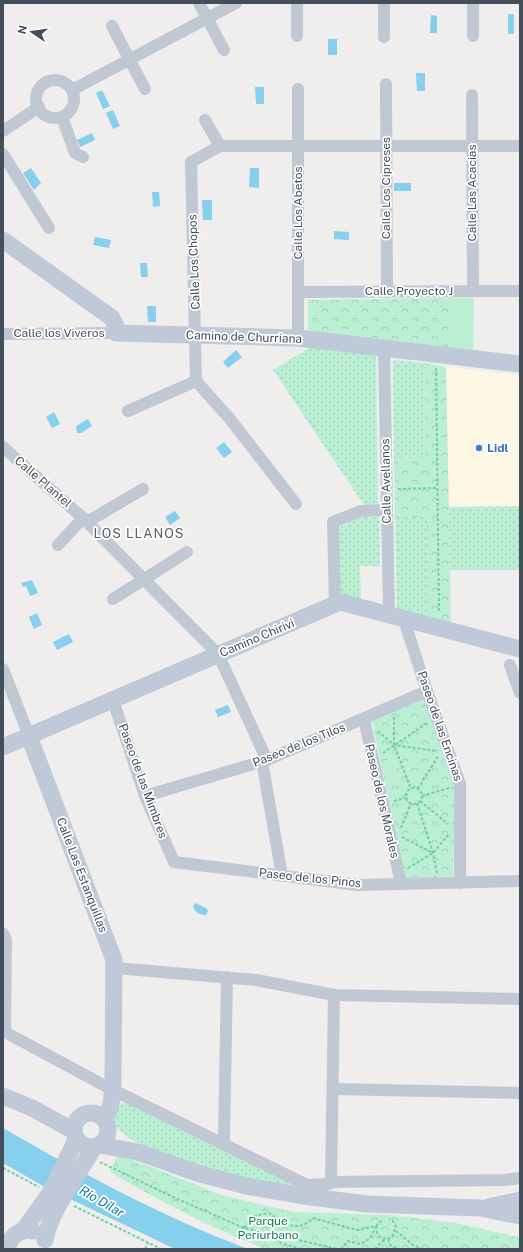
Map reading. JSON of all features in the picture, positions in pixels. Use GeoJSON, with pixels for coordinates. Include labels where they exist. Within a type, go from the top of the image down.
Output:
{"type":"FeatureCollection","features":[{"type":"Feature","properties":{"kind":"street"},"geometry":{"type":"LineString","coordinates":[[199,3],[224,50]]}},
{"type":"Feature","properties":{"kind":"street"},"geometry":{"type":"LineString","coordinates":[[72,90],[129,58],[236,3]]}},
{"type":"Feature","properties":{"kind":"street"},"geometry":{"type":"LineString","coordinates":[[296,3],[297,36]]}},
{"type":"Feature","properties":{"kind":"street"},"geometry":{"type":"LineString","coordinates":[[384,3],[384,37]]}},
{"type":"Feature","properties":{"kind":"street"},"geometry":{"type":"LineString","coordinates":[[473,3],[473,36]]}},
{"type":"Feature","properties":{"kind":"street"},"geometry":{"type":"LineString","coordinates":[[112,26],[145,89]]}},
{"type":"Feature","properties":{"kind":"street"},"geometry":{"type":"LineString","coordinates":[[50,81],[62,82],[72,90],[74,96],[71,109],[62,117],[56,118],[46,116],[39,108],[37,101],[40,89],[50,81]]}},
{"type":"Feature","properties":{"kind":"street","name":"Calle Los Cipreses"},"geometry":{"type":"LineString","coordinates":[[386,84],[387,292]]}},
{"type":"Feature","properties":{"kind":"street","name":"Calle Los Abetos"},"geometry":{"type":"LineString","coordinates":[[298,89],[298,338]]}},
{"type":"Feature","properties":{"kind":"street","name":"Calle Las Acacias"},"geometry":{"type":"LineString","coordinates":[[472,94],[473,291]]}},
{"type":"Feature","properties":{"kind":"street"},"geometry":{"type":"LineString","coordinates":[[3,132],[39,108]]}},
{"type":"Feature","properties":{"kind":"street"},"geometry":{"type":"LineString","coordinates":[[62,117],[75,153],[83,157]]}},
{"type":"Feature","properties":{"kind":"street"},"geometry":{"type":"LineString","coordinates":[[205,120],[220,146]]}},
{"type":"Feature","properties":{"kind":"street","name":"Calle Los Chopos"},"geometry":{"type":"LineString","coordinates":[[196,381],[191,162],[220,146],[520,146]]}},
{"type":"Feature","properties":{"kind":"street"},"geometry":{"type":"LineString","coordinates":[[3,154],[48,228]]}},
{"type":"Feature","properties":{"kind":"street"},"geometry":{"type":"LineString","coordinates":[[3,240],[112,318],[116,326],[116,333]]}},
{"type":"Feature","properties":{"kind":"street","name":"Calle Proyecto J"},"geometry":{"type":"LineString","coordinates":[[298,292],[520,291]]}},
{"type":"Feature","properties":{"kind":"street","name":"Camino de Churriana"},"geometry":{"type":"LineString","coordinates":[[116,333],[298,338],[520,364]]}},
{"type":"Feature","properties":{"kind":"street","name":"Calle los Viveros"},"geometry":{"type":"LineString","coordinates":[[3,334],[116,333]]}},
{"type":"Feature","properties":{"kind":"street","name":"Calle Avellanos"},"geometry":{"type":"LineString","coordinates":[[384,347],[387,510],[397,618]]}},
{"type":"Feature","properties":{"kind":"street"},"geometry":{"type":"LineString","coordinates":[[128,411],[196,381],[230,419],[296,504]]}},
{"type":"Feature","properties":{"kind":"street","name":"Calle Plantel"},"geometry":{"type":"LineString","coordinates":[[3,447],[85,520],[218,654]]}},
{"type":"Feature","properties":{"kind":"street"},"geometry":{"type":"LineString","coordinates":[[58,545],[85,520],[143,489]]}},
{"type":"Feature","properties":{"kind":"street"},"geometry":{"type":"LineString","coordinates":[[335,604],[333,522],[361,511],[387,510]]}},
{"type":"Feature","properties":{"kind":"street"},"geometry":{"type":"LineString","coordinates":[[113,599],[188,552]]}},
{"type":"Feature","properties":{"kind":"street","name":"Camino Chirivi"},"geometry":{"type":"LineString","coordinates":[[3,747],[340,602],[520,649]]}},
{"type":"Feature","properties":{"kind":"street","name":"Paseo de las Encinas"},"geometry":{"type":"LineString","coordinates":[[397,618],[427,691],[460,784],[460,883]]}},
{"type":"Feature","properties":{"kind":"street"},"geometry":{"type":"LineString","coordinates":[[218,654],[264,761],[282,876]]}},
{"type":"Feature","properties":{"kind":"street"},"geometry":{"type":"LineString","coordinates":[[510,665],[520,693]]}},
{"type":"Feature","properties":{"kind":"street","name":"Calle Las Estanquillas"},"geometry":{"type":"LineString","coordinates":[[3,668],[114,960],[113,1082],[111,1089],[111,1105],[89,1125]]}},
{"type":"Feature","properties":{"kind":"street","name":"Paseo de los Tilos"},"geometry":{"type":"LineString","coordinates":[[145,796],[264,761],[427,691]]}},
{"type":"Feature","properties":{"kind":"street","name":"Paseo de las Mimbres"},"geometry":{"type":"LineString","coordinates":[[113,700],[145,796],[174,862]]}},
{"type":"Feature","properties":{"kind":"street","name":"Paseo de los Morales"},"geometry":{"type":"LineString","coordinates":[[364,718],[401,884]]}},
{"type":"Feature","properties":{"kind":"street","name":"Paseo de los Pinos"},"geometry":{"type":"LineString","coordinates":[[174,862],[357,885],[520,881]]}},
{"type":"Feature","properties":{"kind":"street"},"geometry":{"type":"LineString","coordinates":[[3,933],[6,940],[4,1031],[111,1089],[222,1142],[307,1185],[329,1184],[331,1182],[505,1180],[520,1178]]}},
{"type":"Feature","properties":{"kind":"street"},"geometry":{"type":"LineString","coordinates":[[115,968],[256,980],[334,995],[520,999]]}},
{"type":"Feature","properties":{"kind":"street"},"geometry":{"type":"LineString","coordinates":[[222,1142],[224,1137],[227,977]]}},
{"type":"Feature","properties":{"kind":"street"},"geometry":{"type":"LineString","coordinates":[[331,1182],[334,995]]}},
{"type":"Feature","properties":{"kind":"street"},"geometry":{"type":"LineString","coordinates":[[333,1089],[520,1093]]}},
{"type":"Feature","properties":{"kind":"street"},"geometry":{"type":"LineString","coordinates":[[3,1096],[32,1108],[89,1125],[138,1152],[197,1173],[246,1186],[303,1196],[367,1204],[480,1208],[520,1216]]}},
{"type":"Feature","properties":{"kind":"street"},"geometry":{"type":"LineString","coordinates":[[86,1156],[89,1125]]}},
{"type":"Feature","properties":{"kind":"street"},"geometry":{"type":"LineString","coordinates":[[86,1156],[84,1146],[89,1125]]}},
{"type":"Feature","properties":{"kind":"street"},"geometry":{"type":"LineString","coordinates":[[7,1249],[12,1237],[23,1230],[56,1196],[86,1156],[106,1138],[89,1125]]}},
{"type":"Feature","properties":{"kind":"street"},"geometry":{"type":"LineString","coordinates":[[86,1156],[138,1152]]}},
{"type":"Feature","properties":{"kind":"street"},"geometry":{"type":"LineString","coordinates":[[46,1245],[46,1232],[56,1196]]}},
{"type":"Feature","properties":{"kind":"street"},"geometry":{"type":"LineString","coordinates":[[480,1208],[520,1200]]}},
{"type":"Feature","properties":{"kind":"street"},"geometry":{"type":"LineString","coordinates":[[23,1230],[36,1232],[46,1245]]}},
{"type":"Feature","properties":{"kind":"path"},"geometry":{"type":"LineString","coordinates":[[436,353],[439,628]]}},
{"type":"Feature","properties":{"kind":"path"},"geometry":{"type":"LineString","coordinates":[[386,489],[437,488]]}},
{"type":"Feature","properties":{"kind":"path"},"geometry":{"type":"LineString","coordinates":[[395,714],[394,745],[411,788]]}},
{"type":"Feature","properties":{"kind":"path"},"geometry":{"type":"LineString","coordinates":[[381,754],[430,721]]}},
{"type":"Feature","properties":{"kind":"path"},"geometry":{"type":"LineString","coordinates":[[376,729],[394,745],[441,751],[418,789]]}},
{"type":"Feature","properties":{"kind":"path"},"geometry":{"type":"LineString","coordinates":[[422,796],[450,787]]}},
{"type":"Feature","properties":{"kind":"path"},"geometry":{"type":"LineString","coordinates":[[411,788],[418,789]]}},
{"type":"Feature","properties":{"kind":"path"},"geometry":{"type":"LineString","coordinates":[[406,798],[407,791],[411,788]]}},
{"type":"Feature","properties":{"kind":"path"},"geometry":{"type":"LineString","coordinates":[[418,789],[422,796]]}},
{"type":"Feature","properties":{"kind":"path"},"geometry":{"type":"LineString","coordinates":[[406,798],[411,803],[417,803],[420,801],[422,796]]}},
{"type":"Feature","properties":{"kind":"path"},"geometry":{"type":"LineString","coordinates":[[389,802],[406,798]]}},
{"type":"Feature","properties":{"kind":"path"},"geometry":{"type":"LineString","coordinates":[[406,869],[433,853],[454,828],[420,801]]}},
{"type":"Feature","properties":{"kind":"path"},"geometry":{"type":"LineString","coordinates":[[400,829],[411,803]]}},
{"type":"Feature","properties":{"kind":"path"},"geometry":{"type":"LineString","coordinates":[[417,803],[438,874]]}},
{"type":"Feature","properties":{"kind":"path"},"geometry":{"type":"LineString","coordinates":[[398,835],[433,853]]}},
{"type":"Feature","properties":{"kind":"path"},"geometry":{"type":"LineString","coordinates":[[86,1156],[175,1198],[244,1228],[338,1249]]}},
{"type":"Feature","properties":{"kind":"path"},"geometry":{"type":"LineString","coordinates":[[3,1168],[160,1249]]}},
{"type":"Feature","properties":{"kind":"path"},"geometry":{"type":"LineString","coordinates":[[244,1228],[255,1216],[269,1213],[292,1226],[305,1225],[313,1218],[357,1230],[376,1226]]}},
{"type":"Feature","properties":{"kind":"path"},"geometry":{"type":"LineString","coordinates":[[341,1249],[348,1240],[362,1244],[370,1238],[376,1226],[380,1220],[387,1218],[395,1224],[396,1231],[394,1235],[388,1239],[385,1239],[377,1235],[376,1226]]}},
{"type":"Feature","properties":{"kind":"path"},"geometry":{"type":"LineString","coordinates":[[396,1231],[413,1245],[422,1249]]}},
{"type":"Feature","properties":{"kind":"path"},"geometry":{"type":"LineString","coordinates":[[273,1234],[281,1243],[301,1249]]}},
{"type":"Feature","properties":{"kind":"path"},"geometry":{"type":"LineString","coordinates":[[374,1249],[385,1239]]}},
{"type":"Feature","properties":{"kind":"path"},"geometry":{"type":"LineString","coordinates":[[388,1239],[391,1246],[399,1249]]}},
{"type":"Feature","properties":{"kind":"path"},"geometry":{"type":"LineString","coordinates":[[145,1249],[148,1243]]}},
{"type":"Feature","properties":{"kind":"shaded area"},"geometry":{"type":"Polygon","coordinates":[[[446,367],[520,375],[520,506],[449,507],[446,367]]]}},
{"type":"Feature","properties":{"kind":"green space"},"geometry":{"type":"Polygon","coordinates":[[[449,298],[450,349],[317,334],[308,329],[308,300],[449,298]]]}},
{"type":"Feature","properties":{"kind":"green space"},"geometry":{"type":"Polygon","coordinates":[[[449,298],[474,298],[473,351],[450,349],[449,298]]]}},
{"type":"Feature","properties":{"kind":"green space"},"geometry":{"type":"Polygon","coordinates":[[[311,347],[376,354],[378,505],[364,505],[273,370],[311,347]]]}},
{"type":"Feature","properties":{"kind":"green space"},"geometry":{"type":"Polygon","coordinates":[[[393,360],[425,363],[426,458],[394,459],[393,360]]]}},
{"type":"Feature","properties":{"kind":"green space"},"geometry":{"type":"Polygon","coordinates":[[[425,363],[446,367],[451,623],[428,617],[427,517],[395,517],[394,459],[426,458],[425,363]]]}},
{"type":"Feature","properties":{"kind":"green space"},"geometry":{"type":"Polygon","coordinates":[[[520,506],[520,570],[450,570],[449,507],[520,506]]]}},
{"type":"Feature","properties":{"kind":"green space"},"geometry":{"type":"Polygon","coordinates":[[[362,517],[379,517],[380,566],[360,566],[361,600],[339,595],[339,527],[362,517]]]}},
{"type":"Feature","properties":{"kind":"green space"},"geometry":{"type":"Polygon","coordinates":[[[395,517],[427,517],[428,617],[397,609],[395,517]]]}},
{"type":"Feature","properties":{"kind":"green space"},"geometry":{"type":"Polygon","coordinates":[[[424,699],[455,786],[453,876],[405,878],[372,721],[424,699]]]}},
{"type":"Feature","properties":{"kind":"green space"},"geometry":{"type":"Polygon","coordinates":[[[395,760],[400,785],[388,787],[383,762],[395,760]]]}},
{"type":"Feature","properties":{"kind":"green space"},"geometry":{"type":"Polygon","coordinates":[[[124,1103],[135,1106],[305,1190],[304,1193],[232,1176],[175,1160],[150,1149],[129,1138],[116,1126],[114,1119],[116,1108],[124,1103]]]}},
{"type":"Feature","properties":{"kind":"green space","name":"Parque Periurbano"},"geometry":{"type":"Polygon","coordinates":[[[118,1154],[222,1195],[293,1212],[389,1215],[456,1223],[518,1237],[520,1238],[520,1249],[265,1249],[186,1214],[110,1172],[118,1154]]]}},
{"type":"Feature","properties":{"kind":"water"},"geometry":{"type":"Polygon","coordinates":[[[508,14],[514,14],[514,34],[508,34],[508,14]]]}},
{"type":"Feature","properties":{"kind":"water"},"geometry":{"type":"Polygon","coordinates":[[[431,15],[437,16],[437,33],[430,33],[431,15]]]}},
{"type":"Feature","properties":{"kind":"water"},"geometry":{"type":"Polygon","coordinates":[[[328,39],[337,39],[337,55],[328,55],[328,39]]]}},
{"type":"Feature","properties":{"kind":"water"},"geometry":{"type":"Polygon","coordinates":[[[416,73],[425,73],[425,91],[417,91],[416,73]]]}},
{"type":"Feature","properties":{"kind":"water"},"geometry":{"type":"Polygon","coordinates":[[[255,87],[264,87],[264,104],[256,104],[255,87]]]}},
{"type":"Feature","properties":{"kind":"water"},"geometry":{"type":"Polygon","coordinates":[[[102,90],[110,106],[103,109],[96,93],[102,90]]]}},
{"type":"Feature","properties":{"kind":"water"},"geometry":{"type":"Polygon","coordinates":[[[113,110],[120,126],[113,129],[106,113],[113,110]]]}},
{"type":"Feature","properties":{"kind":"water"},"geometry":{"type":"Polygon","coordinates":[[[92,133],[95,140],[80,147],[77,140],[92,133]]]}},
{"type":"Feature","properties":{"kind":"water"},"geometry":{"type":"Polygon","coordinates":[[[31,168],[41,183],[34,190],[23,173],[31,168]]]}},
{"type":"Feature","properties":{"kind":"water"},"geometry":{"type":"Polygon","coordinates":[[[250,168],[259,168],[259,188],[249,187],[250,168]]]}},
{"type":"Feature","properties":{"kind":"water"},"geometry":{"type":"Polygon","coordinates":[[[394,183],[411,183],[411,191],[394,191],[394,183]]]}},
{"type":"Feature","properties":{"kind":"water"},"geometry":{"type":"Polygon","coordinates":[[[152,192],[159,192],[160,206],[153,207],[152,192]]]}},
{"type":"Feature","properties":{"kind":"water"},"geometry":{"type":"Polygon","coordinates":[[[202,200],[212,200],[212,220],[203,220],[202,200]]]}},
{"type":"Feature","properties":{"kind":"water"},"geometry":{"type":"Polygon","coordinates":[[[334,231],[349,232],[349,240],[334,239],[334,231]]]}},
{"type":"Feature","properties":{"kind":"water"},"geometry":{"type":"Polygon","coordinates":[[[95,237],[111,240],[109,248],[93,245],[95,237]]]}},
{"type":"Feature","properties":{"kind":"water"},"geometry":{"type":"Polygon","coordinates":[[[140,263],[147,263],[148,277],[141,277],[140,263]]]}},
{"type":"Feature","properties":{"kind":"water"},"geometry":{"type":"Polygon","coordinates":[[[147,306],[156,306],[156,322],[148,322],[147,306]]]}},
{"type":"Feature","properties":{"kind":"water"},"geometry":{"type":"Polygon","coordinates":[[[236,350],[242,357],[228,368],[223,362],[236,350]]]}},
{"type":"Feature","properties":{"kind":"water"},"geometry":{"type":"Polygon","coordinates":[[[54,412],[60,424],[52,428],[46,417],[54,412]]]}},
{"type":"Feature","properties":{"kind":"water"},"geometry":{"type":"Polygon","coordinates":[[[88,419],[92,426],[81,433],[77,433],[76,426],[88,419]]]}},
{"type":"Feature","properties":{"kind":"water"},"geometry":{"type":"Polygon","coordinates":[[[224,442],[232,452],[224,458],[216,448],[224,442]]]}},
{"type":"Feature","properties":{"kind":"water"},"geometry":{"type":"Polygon","coordinates":[[[175,511],[180,518],[170,525],[165,517],[175,511]]]}},
{"type":"Feature","properties":{"kind":"water"},"geometry":{"type":"Polygon","coordinates":[[[32,580],[38,593],[30,596],[26,586],[23,587],[21,583],[32,580]]]}},
{"type":"Feature","properties":{"kind":"water"},"geometry":{"type":"Polygon","coordinates":[[[37,613],[42,625],[34,629],[29,617],[37,613]]]}},
{"type":"Feature","properties":{"kind":"water"},"geometry":{"type":"Polygon","coordinates":[[[69,634],[73,642],[57,650],[53,642],[69,634]]]}},
{"type":"Feature","properties":{"kind":"water"},"geometry":{"type":"Polygon","coordinates":[[[228,705],[231,712],[218,717],[215,710],[228,705]]]}},
{"type":"Feature","properties":{"kind":"water"},"geometry":{"type":"Polygon","coordinates":[[[195,903],[206,908],[208,911],[206,915],[195,911],[193,907],[195,903]]]}},
{"type":"Feature","properties":{"kind":"water","name":"Río Dílar"},"geometry":{"type":"Polygon","coordinates":[[[3,1128],[154,1209],[248,1249],[175,1249],[43,1186],[3,1163],[3,1128]]]}},
{"type":"Feature","properties":{"kind":"place","name":"Lidl"},"geometry":{"type":"Point","coordinates":[479,448]}},
{"type":"Feature","properties":{"kind":"district","name":"LOS LLANOS"},"geometry":{"type":"Point","coordinates":[139,533]}}]}
